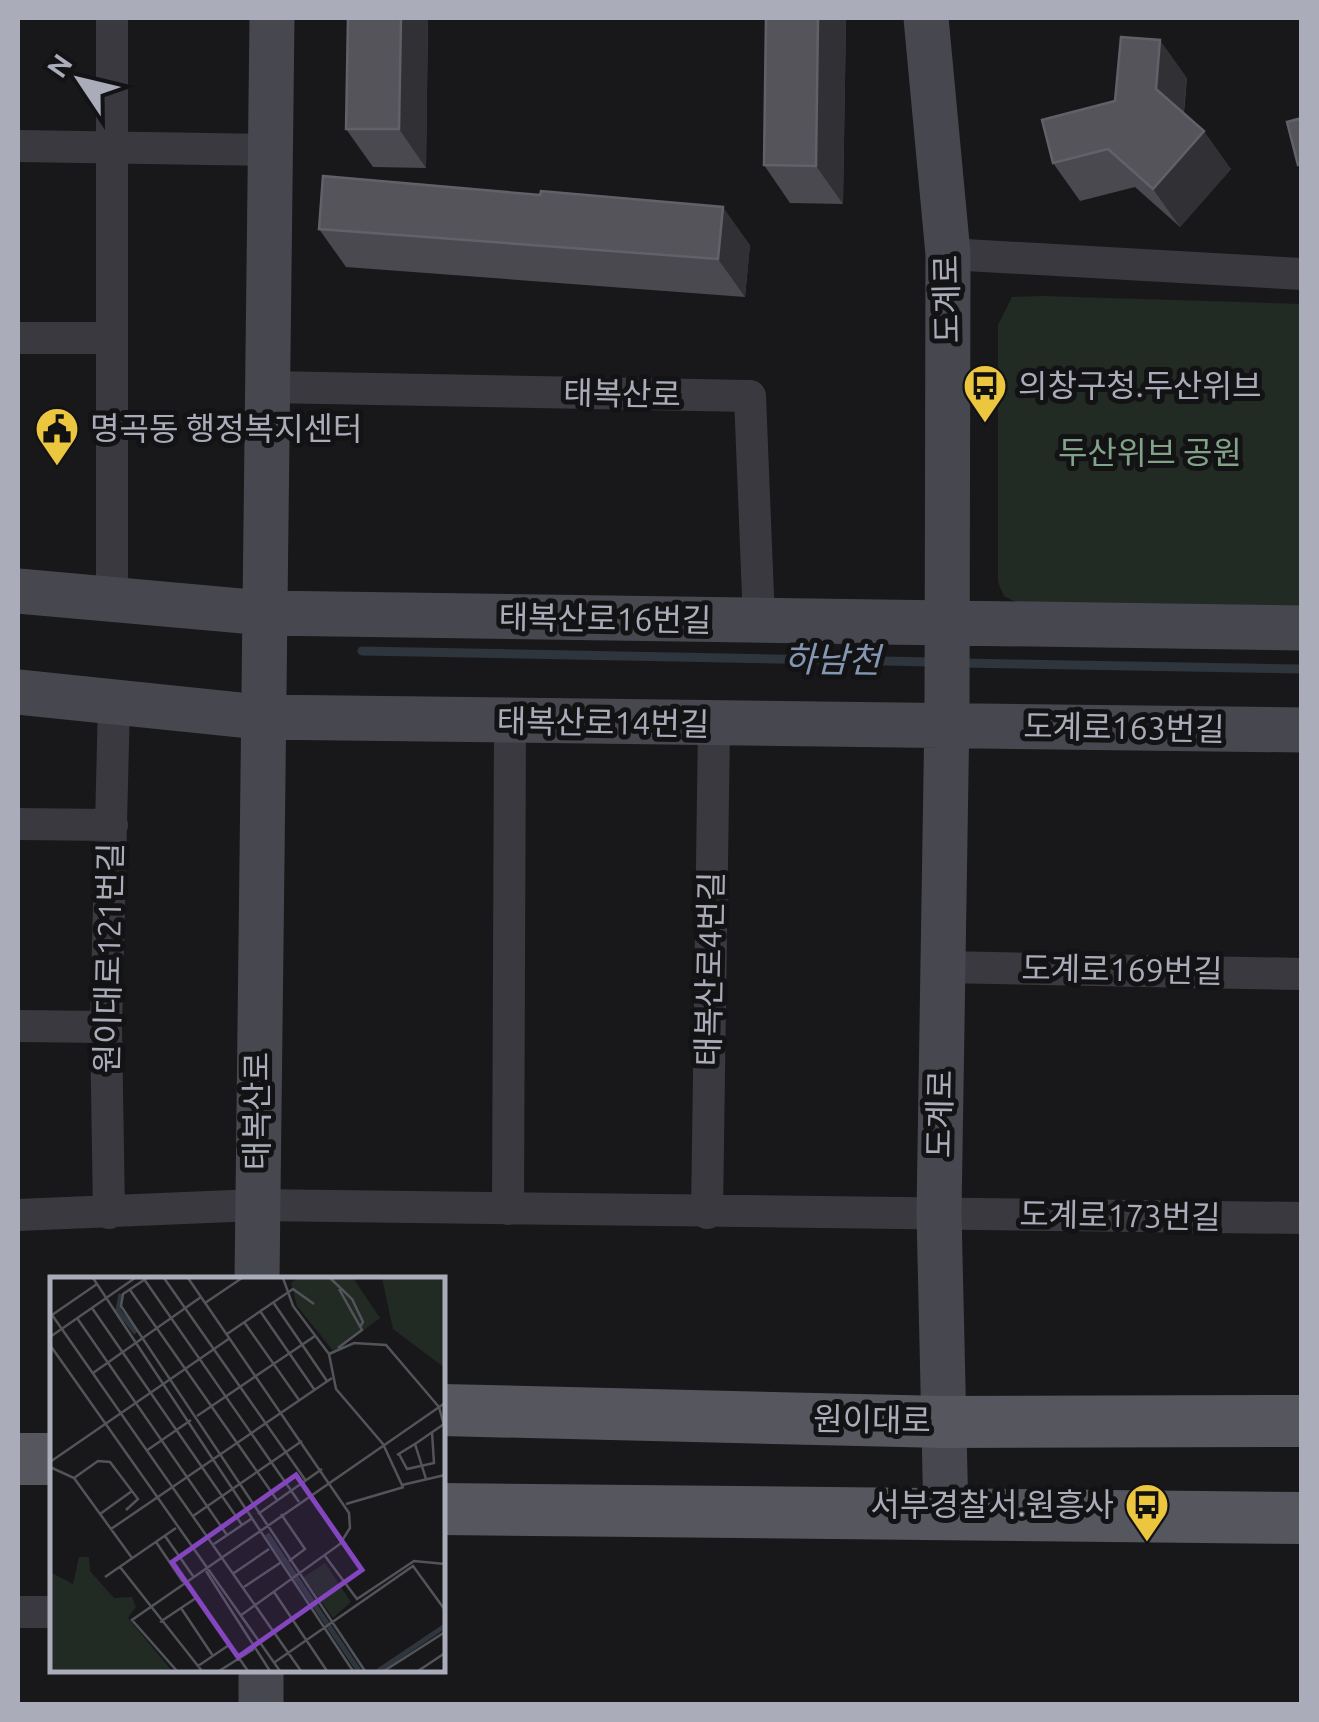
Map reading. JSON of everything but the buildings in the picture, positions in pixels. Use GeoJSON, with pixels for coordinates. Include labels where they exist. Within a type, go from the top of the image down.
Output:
{"type":"FeatureCollection","features":[{"type":"Feature","properties":{"kind":"main road","name":"원이대로"},"geometry":{"type":"LineString","coordinates":[[445,1410],[944,1422],[1302,1421]]}},
{"type":"Feature","properties":{"kind":"main road"},"geometry":{"type":"LineString","coordinates":[[18,1459],[50,1459]]}},
{"type":"Feature","properties":{"kind":"main road"},"geometry":{"type":"LineString","coordinates":[[445,1509],[1302,1518]]}},
{"type":"Feature","properties":{"kind":"street"},"geometry":{"type":"LineString","coordinates":[[112,18],[112,600]]}},
{"type":"Feature","properties":{"kind":"street"},"geometry":{"type":"LineString","coordinates":[[263,618],[272,18]]}},
{"type":"Feature","properties":{"kind":"street","name":"도계로"},"geometry":{"type":"LineString","coordinates":[[926,18],[948,254],[947,719],[939,1214],[946,1517]]}},
{"type":"Feature","properties":{"kind":"street"},"geometry":{"type":"LineString","coordinates":[[18,146],[271,150]]}},
{"type":"Feature","properties":{"kind":"street"},"geometry":{"type":"LineString","coordinates":[[948,254],[1302,274]]}},
{"type":"Feature","properties":{"kind":"street"},"geometry":{"type":"LineString","coordinates":[[18,338],[112,338]]}},
{"type":"Feature","properties":{"kind":"street","name":"태복산로"},"geometry":{"type":"LineString","coordinates":[[269,387],[750,396],[758,622]]}},
{"type":"Feature","properties":{"kind":"street","name":"태복산로16번길"},"geometry":{"type":"LineString","coordinates":[[18,591],[263,618],[758,622],[947,633],[1302,628]]}},
{"type":"Feature","properties":{"kind":"street","name":"태복산로"},"geometry":{"type":"LineString","coordinates":[[257,1277],[263,618]]}},
{"type":"Feature","properties":{"kind":"street","name":"태복산로14번길"},"geometry":{"type":"LineString","coordinates":[[18,692],[114,703],[510,722],[714,725],[947,719]]}},
{"type":"Feature","properties":{"kind":"street","name":"원이대로121번길"},"geometry":{"type":"LineString","coordinates":[[109,1213],[106,1027],[114,703]]}},
{"type":"Feature","properties":{"kind":"street","name":"도계로163번길"},"geometry":{"type":"LineString","coordinates":[[947,719],[1302,730]]}},
{"type":"Feature","properties":{"kind":"street"},"geometry":{"type":"LineString","coordinates":[[508,1208],[510,722]]}},
{"type":"Feature","properties":{"kind":"street","name":"태복산로4번길"},"geometry":{"type":"LineString","coordinates":[[707,1213],[714,725]]}},
{"type":"Feature","properties":{"kind":"street"},"geometry":{"type":"LineString","coordinates":[[18,824],[112,825]]}},
{"type":"Feature","properties":{"kind":"street","name":"도계로169번길"},"geometry":{"type":"LineString","coordinates":[[942,967],[1302,974]]}},
{"type":"Feature","properties":{"kind":"street"},"geometry":{"type":"LineString","coordinates":[[18,1026],[106,1027]]}},
{"type":"Feature","properties":{"kind":"street"},"geometry":{"type":"LineString","coordinates":[[18,1215],[256,1205],[939,1214]]}},
{"type":"Feature","properties":{"kind":"street","name":"도계로173번길"},"geometry":{"type":"LineString","coordinates":[[939,1214],[1302,1218]]}},
{"type":"Feature","properties":{"kind":"street"},"geometry":{"type":"LineString","coordinates":[[18,1612],[50,1612]]}},
{"type":"Feature","properties":{"kind":"street"},"geometry":{"type":"LineString","coordinates":[[261,1672],[261,1704]]}},
{"type":"Feature","properties":{"kind":"green space","name":"두산위브 공원"},"geometry":{"type":"Polygon","coordinates":[[[1012,297],[1301,304],[1301,609],[1026,607],[1004,596],[998,582],[998,325],[1012,297]]]}},
{"type":"Feature","properties":{"kind":"waterway","name":"하남천"},"geometry":{"type":"LineString","coordinates":[[362,651],[934,662]]}},
{"type":"Feature","properties":{"kind":"waterway","name":"하남천"},"geometry":{"type":"LineString","coordinates":[[960,663],[1302,669]]}},
{"type":"Feature","properties":{"kind":"place","name":"의창구청.두산위브"},"geometry":{"type":"Point","coordinates":[985,424]}},
{"type":"Feature","properties":{"kind":"place","name":"명곡동 행정복지센터"},"geometry":{"type":"Point","coordinates":[57,467]}},
{"type":"Feature","properties":{"kind":"place","name":"서부경찰서.원흥사"},"geometry":{"type":"Point","coordinates":[1147,1543]}}]}
